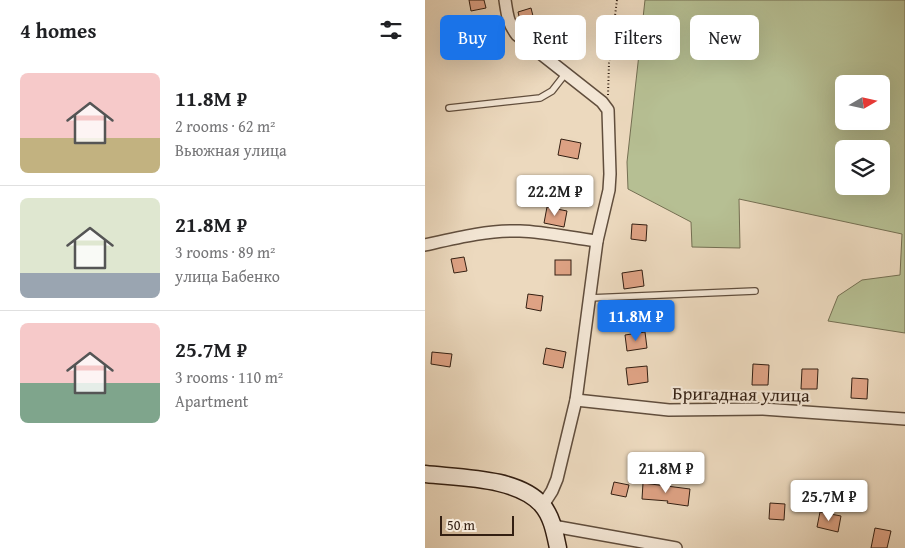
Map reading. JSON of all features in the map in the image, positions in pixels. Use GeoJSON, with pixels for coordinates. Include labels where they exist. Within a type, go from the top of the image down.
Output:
{"type":"FeatureCollection","features":[{"type":"Feature","properties":{"kind":"street"},"geometry":{"type":"LineString","coordinates":[[505,0],[508,20],[511,28],[517,35],[602,102],[608,110],[609,190],[597,241],[576,400],[557,479],[543,505]]}},
{"type":"Feature","properties":{"kind":"street"},"geometry":{"type":"LineString","coordinates":[[425,244],[495,232],[521,231],[597,241]]}},
{"type":"Feature","properties":{"kind":"street","name":"Бригадная улица"},"geometry":{"type":"LineString","coordinates":[[576,400],[669,410],[763,409],[905,420]]}},
{"type":"Feature","properties":{"kind":"street"},"geometry":{"type":"LineString","coordinates":[[425,474],[503,484],[533,496],[543,505],[553,526],[558,548]]}},
{"type":"Feature","properties":{"kind":"street"},"geometry":{"type":"LineString","coordinates":[[553,526],[676,548]]}},
{"type":"Feature","properties":{"kind":"lane"},"geometry":{"type":"LineString","coordinates":[[449,108],[540,98],[552,91],[566,73]]}},
{"type":"Feature","properties":{"kind":"lane"},"geometry":{"type":"LineString","coordinates":[[589,298],[755,291]]}},
{"type":"Feature","properties":{"kind":"path"},"geometry":{"type":"LineString","coordinates":[[608,110],[609,63],[617,0]]}},
{"type":"Feature","properties":{"kind":"green space"},"geometry":{"type":"Polygon","coordinates":[[[645,0],[905,0],[905,333],[828,321],[838,296],[862,280],[900,275],[902,234],[739,199],[740,248],[692,247],[691,222],[628,189],[627,162],[638,60],[680,60],[680,15],[643,15],[645,0]]]}},
{"type":"Feature","properties":{"kind":"building"},"geometry":{"type":"Polygon","coordinates":[[[469,0],[484,0],[486,8],[471,11],[469,0]]]}},
{"type":"Feature","properties":{"kind":"building"},"geometry":{"type":"Polygon","coordinates":[[[531,8],[533,15],[519,15],[518,12],[531,8]]]}},
{"type":"Feature","properties":{"kind":"building"},"geometry":{"type":"Polygon","coordinates":[[[561,139],[581,143],[578,159],[558,155],[561,139]]]}},
{"type":"Feature","properties":{"kind":"building"},"geometry":{"type":"Polygon","coordinates":[[[547,207],[567,211],[564,227],[544,223],[547,207]]]}},
{"type":"Feature","properties":{"kind":"building"},"geometry":{"type":"Polygon","coordinates":[[[632,224],[647,225],[646,241],[631,239],[632,224]]]}},
{"type":"Feature","properties":{"kind":"building"},"geometry":{"type":"Polygon","coordinates":[[[464,257],[467,271],[454,273],[451,259],[464,257]]]}},
{"type":"Feature","properties":{"kind":"building"},"geometry":{"type":"Polygon","coordinates":[[[555,260],[571,260],[571,275],[555,275],[555,260]]]}},
{"type":"Feature","properties":{"kind":"building"},"geometry":{"type":"Polygon","coordinates":[[[642,270],[644,286],[624,289],[622,273],[642,270]]]}},
{"type":"Feature","properties":{"kind":"building"},"geometry":{"type":"Polygon","coordinates":[[[528,294],[543,296],[541,311],[526,308],[528,294]]]}},
{"type":"Feature","properties":{"kind":"building"},"geometry":{"type":"Polygon","coordinates":[[[645,332],[647,348],[627,351],[625,335],[645,332]]]}},
{"type":"Feature","properties":{"kind":"building"},"geometry":{"type":"Polygon","coordinates":[[[546,348],[566,352],[563,368],[543,364],[546,348]]]}},
{"type":"Feature","properties":{"kind":"building"},"geometry":{"type":"Polygon","coordinates":[[[432,352],[452,354],[450,367],[431,364],[432,352]]]}},
{"type":"Feature","properties":{"kind":"building"},"geometry":{"type":"Polygon","coordinates":[[[753,364],[769,365],[768,385],[752,385],[753,364]]]}},
{"type":"Feature","properties":{"kind":"building"},"geometry":{"type":"Polygon","coordinates":[[[647,366],[648,382],[628,385],[626,368],[647,366]]]}},
{"type":"Feature","properties":{"kind":"building"},"geometry":{"type":"Polygon","coordinates":[[[802,369],[818,369],[817,389],[801,389],[802,369]]]}},
{"type":"Feature","properties":{"kind":"building"},"geometry":{"type":"Polygon","coordinates":[[[852,378],[868,379],[867,399],[851,398],[852,378]]]}},
{"type":"Feature","properties":{"kind":"building"},"geometry":{"type":"Polygon","coordinates":[[[614,482],[629,485],[626,497],[611,494],[614,482]]]}},
{"type":"Feature","properties":{"kind":"building"},"geometry":{"type":"Polygon","coordinates":[[[643,483],[690,489],[688,506],[667,503],[668,501],[642,499],[643,483]]]}},
{"type":"Feature","properties":{"kind":"building"},"geometry":{"type":"Polygon","coordinates":[[[770,503],[785,504],[784,520],[769,519],[770,503]]]}},
{"type":"Feature","properties":{"kind":"building"},"geometry":{"type":"Polygon","coordinates":[[[820,512],[841,516],[838,532],[817,527],[820,512]]]}},
{"type":"Feature","properties":{"kind":"building"},"geometry":{"type":"Polygon","coordinates":[[[875,528],[891,531],[887,548],[871,548],[875,528]]]}}]}
